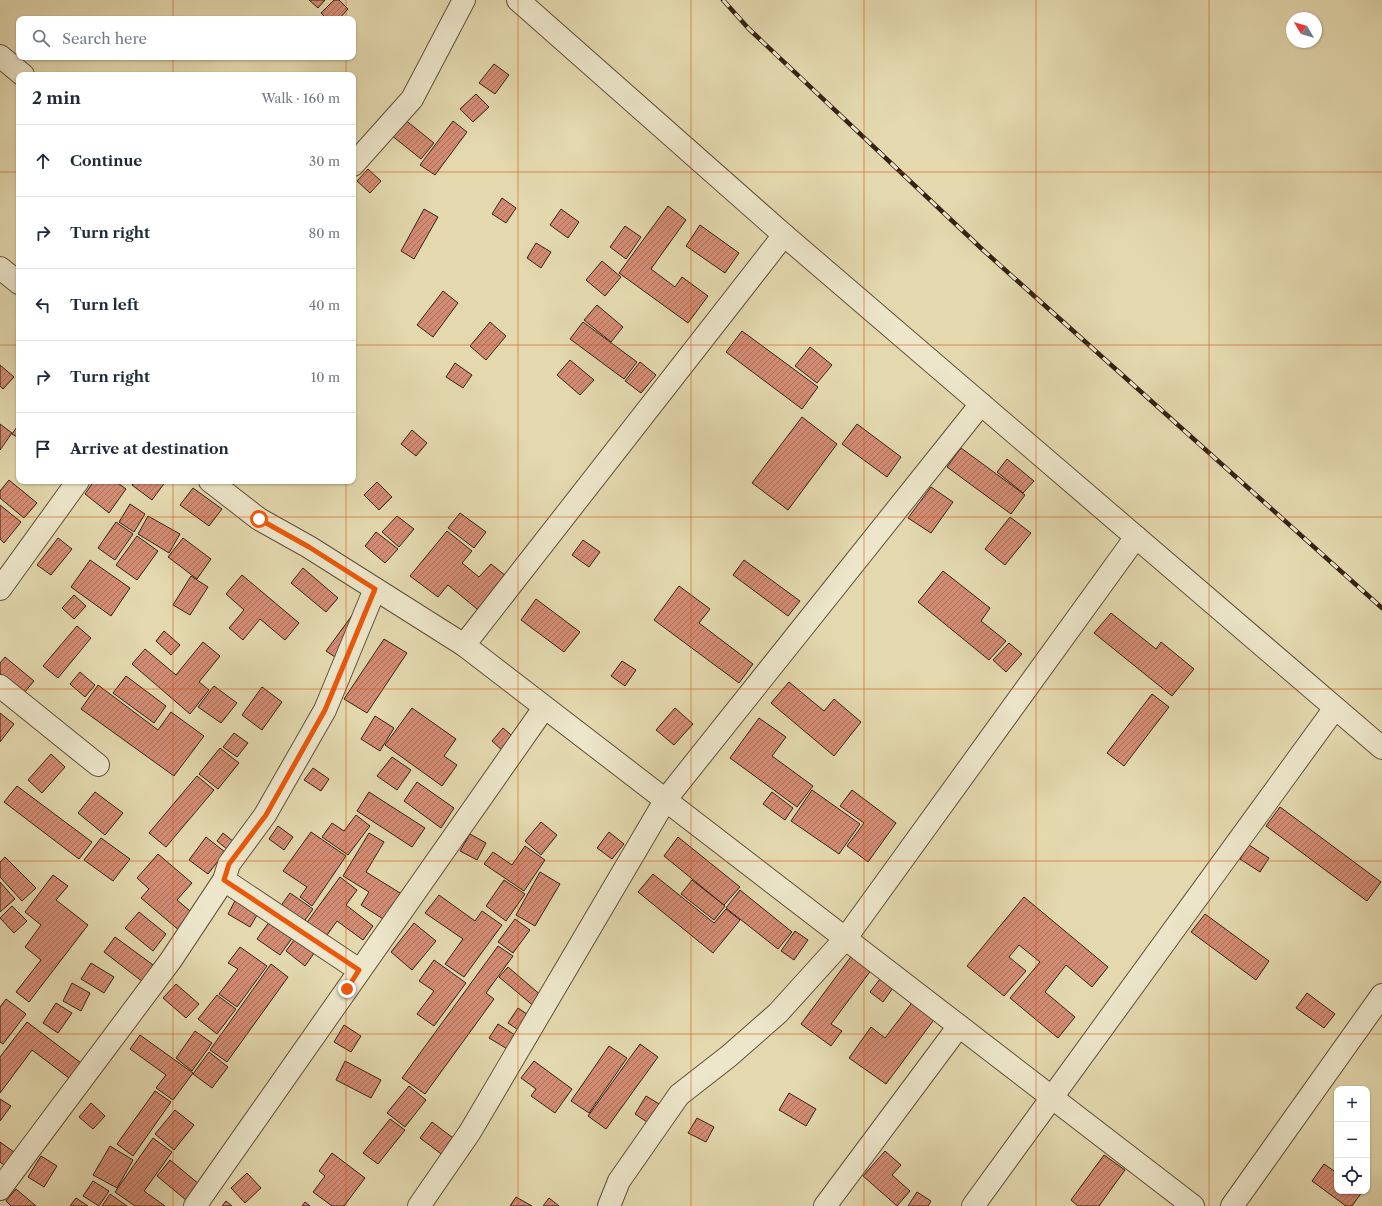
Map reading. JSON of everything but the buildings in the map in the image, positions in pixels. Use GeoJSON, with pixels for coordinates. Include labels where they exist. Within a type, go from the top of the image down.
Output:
{"type":"FeatureCollection","features":[{"type":"Feature","properties":{"kind":"street"},"geometry":{"type":"LineString","coordinates":[[356,162],[412,99],[464,0]]}},
{"type":"Feature","properties":{"kind":"street"},"geometry":{"type":"LineString","coordinates":[[518,0],[784,235],[1382,748]]}},
{"type":"Feature","properties":{"kind":"street"},"geometry":{"type":"LineString","coordinates":[[0,56],[19,72]]}},
{"type":"Feature","properties":{"kind":"street"},"geometry":{"type":"LineString","coordinates":[[464,645],[784,235]]}},
{"type":"Feature","properties":{"kind":"street"},"geometry":{"type":"LineString","coordinates":[[419,1206],[470,1132],[666,799],[981,404]]}},
{"type":"Feature","properties":{"kind":"street"},"geometry":{"type":"LineString","coordinates":[[0,588],[76,484]]}},
{"type":"Feature","properties":{"kind":"street"},"geometry":{"type":"LineString","coordinates":[[214,484],[259,519],[309,547],[464,645],[1193,1206]]}},
{"type":"Feature","properties":{"kind":"street"},"geometry":{"type":"LineString","coordinates":[[609,1206],[619,1181],[679,1095],[729,1056],[778,1013],[846,939],[1136,537]]}},
{"type":"Feature","properties":{"kind":"street"},"geometry":{"type":"LineString","coordinates":[[0,1189],[171,960],[224,880],[229,864],[266,815],[325,710],[375,589]]}},
{"type":"Feature","properties":{"kind":"street"},"geometry":{"type":"LineString","coordinates":[[0,686],[98,764]]}},
{"type":"Feature","properties":{"kind":"street"},"geometry":{"type":"LineString","coordinates":[[195,1206],[544,708]]}},
{"type":"Feature","properties":{"kind":"street"},"geometry":{"type":"LineString","coordinates":[[972,1206],[1335,708]]}},
{"type":"Feature","properties":{"kind":"street"},"geometry":{"type":"LineString","coordinates":[[224,880],[359,970]]}},
{"type":"Feature","properties":{"kind":"street"},"geometry":{"type":"LineString","coordinates":[[1232,1206],[1382,994]]}},
{"type":"Feature","properties":{"kind":"street"},"geometry":{"type":"LineString","coordinates":[[825,1206],[959,1026]]}},
{"type":"Feature","properties":{"kind":"railway"},"geometry":{"type":"LineString","coordinates":[[723,0],[749,29],[983,250],[1382,608]]}},
{"type":"Feature","properties":{"kind":"route"},"geometry":{"type":"LineString","coordinates":[[259,519],[309,547],[375,589],[325,710],[266,815],[229,864],[224,880],[359,970],[347,989]]}}]}
